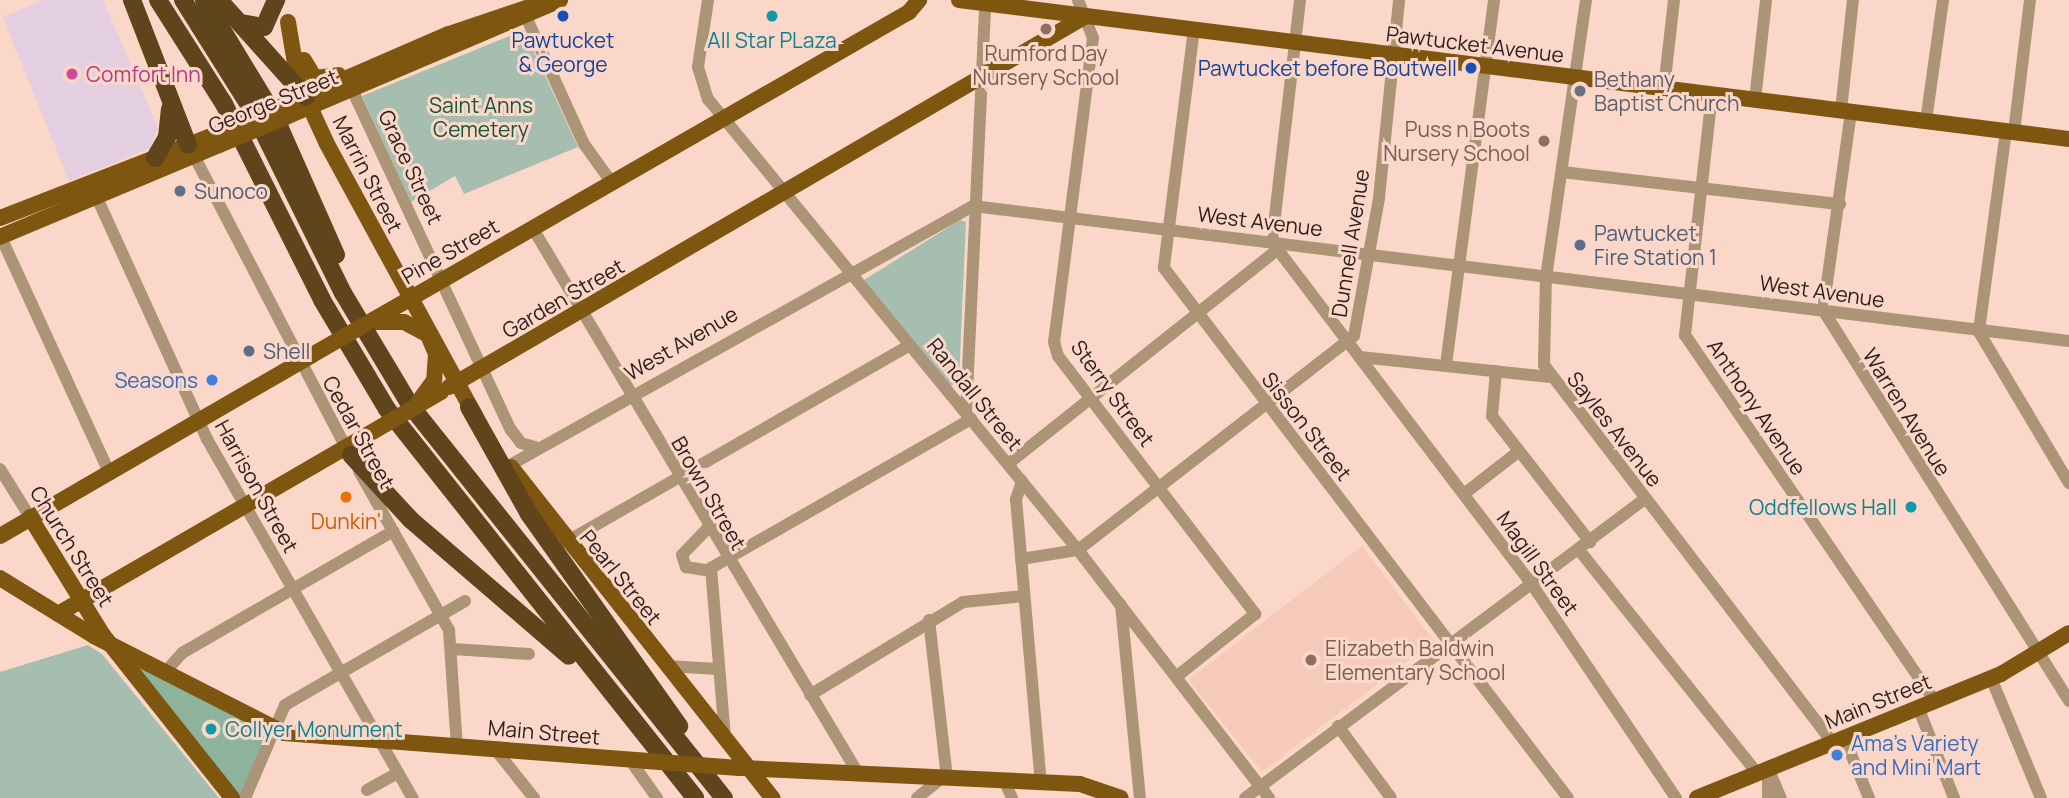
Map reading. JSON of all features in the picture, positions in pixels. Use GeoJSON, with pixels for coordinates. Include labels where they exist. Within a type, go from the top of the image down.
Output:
{"type":"FeatureCollection","features":[{"type":"Feature","properties":{"kind":"highway"},"geometry":{"type":"LineString","coordinates":[[132,0],[170,109],[191,150]]}},
{"type":"Feature","properties":{"kind":"highway"},"geometry":{"type":"LineString","coordinates":[[158,0],[224,104],[322,300],[378,395],[695,798]]}},
{"type":"Feature","properties":{"kind":"highway"},"geometry":{"type":"LineString","coordinates":[[183,0],[253,111],[343,293],[446,454],[726,798]]}},
{"type":"Feature","properties":{"kind":"highway"},"geometry":{"type":"LineString","coordinates":[[204,0],[282,131],[337,256],[343,293]]}},
{"type":"Feature","properties":{"kind":"highway"},"geometry":{"type":"LineString","coordinates":[[219,0],[308,102]]}},
{"type":"Feature","properties":{"kind":"highway"},"geometry":{"type":"LineString","coordinates":[[237,19],[264,27],[281,1]]}},
{"type":"Feature","properties":{"kind":"highway"},"geometry":{"type":"LineString","coordinates":[[155,158],[167,137],[170,109]]}},
{"type":"Feature","properties":{"kind":"highway"},"geometry":{"type":"LineString","coordinates":[[469,407],[529,514],[726,798]]}},
{"type":"Feature","properties":{"kind":"highway"},"geometry":{"type":"LineString","coordinates":[[348,451],[411,520],[617,701]]}},
{"type":"Feature","properties":{"kind":"main road","name":"George Street"},"geometry":{"type":"LineString","coordinates":[[350,86],[429,42],[553,0]]}},
{"type":"Feature","properties":{"kind":"main road","name":"George Street"},"geometry":{"type":"LineString","coordinates":[[0,236],[97,197],[191,150],[308,102],[527,19],[560,0]]}},
{"type":"Feature","properties":{"kind":"main road","name":"Pine Street"},"geometry":{"type":"LineString","coordinates":[[395,315],[410,299],[909,12],[919,0]]}},
{"type":"Feature","properties":{"kind":"main road","name":"Pawtucket Avenue"},"geometry":{"type":"LineString","coordinates":[[959,0],[2069,139]]}},
{"type":"Feature","properties":{"kind":"main road"},"geometry":{"type":"LineString","coordinates":[[281,1],[312,75],[325,79],[429,42]]}},
{"type":"Feature","properties":{"kind":"main road","name":"Garden Street"},"geometry":{"type":"LineString","coordinates":[[437,386],[456,384],[786,195],[1086,16]]}},
{"type":"Feature","properties":{"kind":"main road"},"geometry":{"type":"LineString","coordinates":[[288,22],[308,102]]}},
{"type":"Feature","properties":{"kind":"main road"},"geometry":{"type":"LineString","coordinates":[[304,60],[308,102]]}},
{"type":"Feature","properties":{"kind":"main road","name":"Marrin Street"},"geometry":{"type":"LineString","coordinates":[[308,102],[469,407]]}},
{"type":"Feature","properties":{"kind":"main road","name":"George Street"},"geometry":{"type":"LineString","coordinates":[[0,218],[90,181],[155,158],[191,150]]}},
{"type":"Feature","properties":{"kind":"main road"},"geometry":{"type":"LineString","coordinates":[[0,536],[366,324],[395,315],[433,342],[437,386],[410,411],[368,435],[348,451],[245,506],[58,614]]}},
{"type":"Feature","properties":{"kind":"main road","name":"Pearl Street"},"geometry":{"type":"LineString","coordinates":[[469,407],[566,542],[725,738],[743,768],[772,798]]}},
{"type":"Feature","properties":{"kind":"main road","name":"Church Street"},"geometry":{"type":"LineString","coordinates":[[30,517],[110,644],[232,798]]}},
{"type":"Feature","properties":{"kind":"main road","name":"Main Street"},"geometry":{"type":"LineString","coordinates":[[0,578],[110,644],[166,671],[272,729],[638,761],[859,775],[921,789],[945,777],[1041,782],[1121,798]]}},
{"type":"Feature","properties":{"kind":"main road","name":"Main Street"},"geometry":{"type":"LineString","coordinates":[[1697,798],[1991,678],[2069,633]]}},
{"type":"Feature","properties":{"kind":"street"},"geometry":{"type":"LineString","coordinates":[[701,0],[706,18]]}},
{"type":"Feature","properties":{"kind":"street","name":"Randall Street"},"geometry":{"type":"LineString","coordinates":[[708,0],[698,74],[723,118],[1078,550],[1269,798]]}},
{"type":"Feature","properties":{"kind":"street"},"geometry":{"type":"LineString","coordinates":[[1043,11],[1058,0]]}},
{"type":"Feature","properties":{"kind":"street","name":"Sterry Street"},"geometry":{"type":"LineString","coordinates":[[1078,0],[1093,38],[1073,215],[1054,342],[1089,400],[1159,486],[1255,614],[1176,677]]}},
{"type":"Feature","properties":{"kind":"street"},"geometry":{"type":"LineString","coordinates":[[1300,0],[1275,246],[1349,343]]}},
{"type":"Feature","properties":{"kind":"street","name":"Dunnell Avenue"},"geometry":{"type":"LineString","coordinates":[[1021,559],[1078,550],[1349,343],[1369,254],[1399,0]]}},
{"type":"Feature","properties":{"kind":"street"},"geometry":{"type":"LineString","coordinates":[[1446,366],[1494,0]]}},
{"type":"Feature","properties":{"kind":"street","name":"Sayles Avenue"},"geometry":{"type":"LineString","coordinates":[[1586,0],[1546,276],[1541,341],[1550,377],[1644,499],[1837,739],[1869,798]]}},
{"type":"Feature","properties":{"kind":"street"},"geometry":{"type":"LineString","coordinates":[[1664,88],[1674,0]]}},
{"type":"Feature","properties":{"kind":"street"},"geometry":{"type":"LineString","coordinates":[[1755,100],[1766,0]]}},
{"type":"Feature","properties":{"kind":"street"},"geometry":{"type":"LineString","coordinates":[[1823,310],[1840,204],[1853,0]]}},
{"type":"Feature","properties":{"kind":"street"},"geometry":{"type":"LineString","coordinates":[[1926,121],[1943,0]]}},
{"type":"Feature","properties":{"kind":"street"},"geometry":{"type":"LineString","coordinates":[[2030,0],[1979,332],[2069,483]]}},
{"type":"Feature","properties":{"kind":"street"},"geometry":{"type":"LineString","coordinates":[[708,529],[682,555],[686,567],[710,571],[968,416],[973,206],[985,3]]}},
{"type":"Feature","properties":{"kind":"street"},"geometry":{"type":"LineString","coordinates":[[527,19],[584,144],[612,183]]}},
{"type":"Feature","properties":{"kind":"street","name":"Sisson Street"},"geometry":{"type":"LineString","coordinates":[[1194,29],[1164,268],[1568,798]]}},
{"type":"Feature","properties":{"kind":"street","name":"Grace Street"},"geometry":{"type":"LineString","coordinates":[[350,86],[516,439],[538,448]]}},
{"type":"Feature","properties":{"kind":"street","name":"Anthony Avenue"},"geometry":{"type":"LineString","coordinates":[[1712,94],[1685,293],[1685,335],[1935,701]]}},
{"type":"Feature","properties":{"kind":"street","name":"Cedar Street"},"geometry":{"type":"LineString","coordinates":[[191,150],[306,359],[348,451],[442,614],[453,649],[457,746]]}},
{"type":"Feature","properties":{"kind":"street"},"geometry":{"type":"LineString","coordinates":[[1562,172],[1840,204]]}},
{"type":"Feature","properties":{"kind":"street","name":"Harrison Street"},"geometry":{"type":"LineString","coordinates":[[90,181],[198,421],[413,798]]}},
{"type":"Feature","properties":{"kind":"street","name":"West Avenue"},"geometry":{"type":"LineString","coordinates":[[510,465],[849,271],[973,206],[1073,215],[1275,246],[1459,264],[1979,332],[2069,341]]}},
{"type":"Feature","properties":{"kind":"street","name":"Brown Street"},"geometry":{"type":"LineString","coordinates":[[532,227],[726,560],[859,775]]}},
{"type":"Feature","properties":{"kind":"street"},"geometry":{"type":"LineString","coordinates":[[0,236],[109,472]]}},
{"type":"Feature","properties":{"kind":"street"},"geometry":{"type":"LineString","coordinates":[[1008,464],[1197,314],[1275,246]]}},
{"type":"Feature","properties":{"kind":"street","name":"Warren Avenue"},"geometry":{"type":"LineString","coordinates":[[1823,310],[2036,654],[2069,701]]}},
{"type":"Feature","properties":{"kind":"street","name":"Magill Street"},"geometry":{"type":"LineString","coordinates":[[1349,343],[1532,584],[1676,798]]}},
{"type":"Feature","properties":{"kind":"street"},"geometry":{"type":"LineString","coordinates":[[566,542],[910,345]]}},
{"type":"Feature","properties":{"kind":"street"},"geometry":{"type":"LineString","coordinates":[[1360,357],[1550,377]]}},
{"type":"Feature","properties":{"kind":"street"},"geometry":{"type":"LineString","coordinates":[[1496,371],[1492,416],[1585,546],[1763,770],[1781,798]]}},
{"type":"Feature","properties":{"kind":"street"},"geometry":{"type":"LineString","coordinates":[[1464,494],[1519,451]]}},
{"type":"Feature","properties":{"kind":"street","name":"Church Street"},"geometry":{"type":"LineString","coordinates":[[0,469],[30,517]]}},
{"type":"Feature","properties":{"kind":"street"},"geometry":{"type":"LineString","coordinates":[[1022,481],[1016,499],[1041,782]]}},
{"type":"Feature","properties":{"kind":"street"},"geometry":{"type":"LineString","coordinates":[[1245,798],[1449,641],[1585,546],[1644,499]]}},
{"type":"Feature","properties":{"kind":"street"},"geometry":{"type":"LineString","coordinates":[[166,671],[182,653],[393,531]]}},
{"type":"Feature","properties":{"kind":"street"},"geometry":{"type":"LineString","coordinates":[[710,571],[725,738]]}},
{"type":"Feature","properties":{"kind":"street"},"geometry":{"type":"LineString","coordinates":[[810,695],[929,620],[963,602],[1024,596]]}},
{"type":"Feature","properties":{"kind":"street"},"geometry":{"type":"LineString","coordinates":[[245,798],[272,729],[285,705],[465,601]]}},
{"type":"Feature","properties":{"kind":"street"},"geometry":{"type":"LineString","coordinates":[[1121,605],[1140,798]]}},
{"type":"Feature","properties":{"kind":"street"},"geometry":{"type":"LineString","coordinates":[[929,620],[945,777]]}},
{"type":"Feature","properties":{"kind":"street"},"geometry":{"type":"LineString","coordinates":[[453,649],[529,654]]}},
{"type":"Feature","properties":{"kind":"street"},"geometry":{"type":"LineString","coordinates":[[667,666],[718,669]]}},
{"type":"Feature","properties":{"kind":"street"},"geometry":{"type":"LineString","coordinates":[[1991,678],[2041,798]]}},
{"type":"Feature","properties":{"kind":"street"},"geometry":{"type":"LineString","coordinates":[[1918,707],[1954,798]]}},
{"type":"Feature","properties":{"kind":"street"},"geometry":{"type":"LineString","coordinates":[[1338,726],[1391,798]]}},
{"type":"Feature","properties":{"kind":"street"},"geometry":{"type":"LineString","coordinates":[[495,749],[534,798]]}},
{"type":"Feature","properties":{"kind":"street"},"geometry":{"type":"LineString","coordinates":[[638,761],[657,798]]}},
{"type":"Feature","properties":{"kind":"street"},"geometry":{"type":"LineString","coordinates":[[1763,770],[1768,798]]}},
{"type":"Feature","properties":{"kind":"street"},"geometry":{"type":"LineString","coordinates":[[367,790],[398,773]]}},
{"type":"Feature","properties":{"kind":"street"},"geometry":{"type":"LineString","coordinates":[[1004,780],[1012,798]]}},
{"type":"Feature","properties":{"kind":"shaded area"},"geometry":{"type":"Polygon","coordinates":[[[44,0],[103,0],[158,128],[150,148],[69,181],[3,17],[44,0]]]}},
{"type":"Feature","properties":{"kind":"shaded area","name":"Elizabeth Baldwin Elementary School"},"geometry":{"type":"Polygon","coordinates":[[[1362,546],[1434,641],[1262,772],[1188,680],[1362,546]]]}},
{"type":"Feature","properties":{"kind":"green space","name":"Saint Anns Cemetery"},"geometry":{"type":"Polygon","coordinates":[[[524,30],[578,147],[464,194],[455,176],[411,202],[362,96],[524,30]]]}},
{"type":"Feature","properties":{"kind":"green space"},"geometry":{"type":"Polygon","coordinates":[[[960,220],[966,222],[959,380],[950,387],[864,280],[960,220]]]}},
{"type":"Feature","properties":{"kind":"green space"},"geometry":{"type":"Polygon","coordinates":[[[88,645],[102,654],[219,798],[0,798],[0,672],[88,645]]]}},
{"type":"Feature","properties":{"kind":"green space"},"geometry":{"type":"Polygon","coordinates":[[[114,646],[271,727],[246,798],[235,798],[114,646]]]}},
{"type":"Feature","properties":{"kind":"place","name":"Pawtucket & George"},"geometry":{"type":"Point","coordinates":[563,16]}},
{"type":"Feature","properties":{"kind":"place","name":"All Star PLaza"},"geometry":{"type":"Point","coordinates":[772,16]}},
{"type":"Feature","properties":{"kind":"place","name":"Rumford Day Nursery School"},"geometry":{"type":"Point","coordinates":[1046,29]}},
{"type":"Feature","properties":{"kind":"place","name":"Pawtucket before Boutwell"},"geometry":{"type":"Point","coordinates":[1471,68]}},
{"type":"Feature","properties":{"kind":"place","name":"Comfort Inn"},"geometry":{"type":"Point","coordinates":[72,74]}},
{"type":"Feature","properties":{"kind":"place","name":"Bethany Baptist Church"},"geometry":{"type":"Point","coordinates":[1580,91]}},
{"type":"Feature","properties":{"kind":"place","name":"Puss n Boots Nursery School"},"geometry":{"type":"Point","coordinates":[1544,141]}},
{"type":"Feature","properties":{"kind":"place","name":"Sunoco"},"geometry":{"type":"Point","coordinates":[180,191]}},
{"type":"Feature","properties":{"kind":"place","name":"Pawtucket Fire Station 1"},"geometry":{"type":"Point","coordinates":[1580,245]}},
{"type":"Feature","properties":{"kind":"place","name":"Shell"},"geometry":{"type":"Point","coordinates":[249,351]}},
{"type":"Feature","properties":{"kind":"place","name":"Seasons"},"geometry":{"type":"Point","coordinates":[212,380]}},
{"type":"Feature","properties":{"kind":"place","name":"Dunkin'"},"geometry":{"type":"Point","coordinates":[346,497]}},
{"type":"Feature","properties":{"kind":"place","name":"Oddfellows Hall"},"geometry":{"type":"Point","coordinates":[1911,507]}},
{"type":"Feature","properties":{"kind":"place","name":"Elizabeth Baldwin Elementary School"},"geometry":{"type":"Point","coordinates":[1311,660]}},
{"type":"Feature","properties":{"kind":"place","name":"Collyer Monument"},"geometry":{"type":"Point","coordinates":[211,729]}},
{"type":"Feature","properties":{"kind":"place","name":"Ama's Variety and Mini Mart"},"geometry":{"type":"Point","coordinates":[1837,755]}}]}
